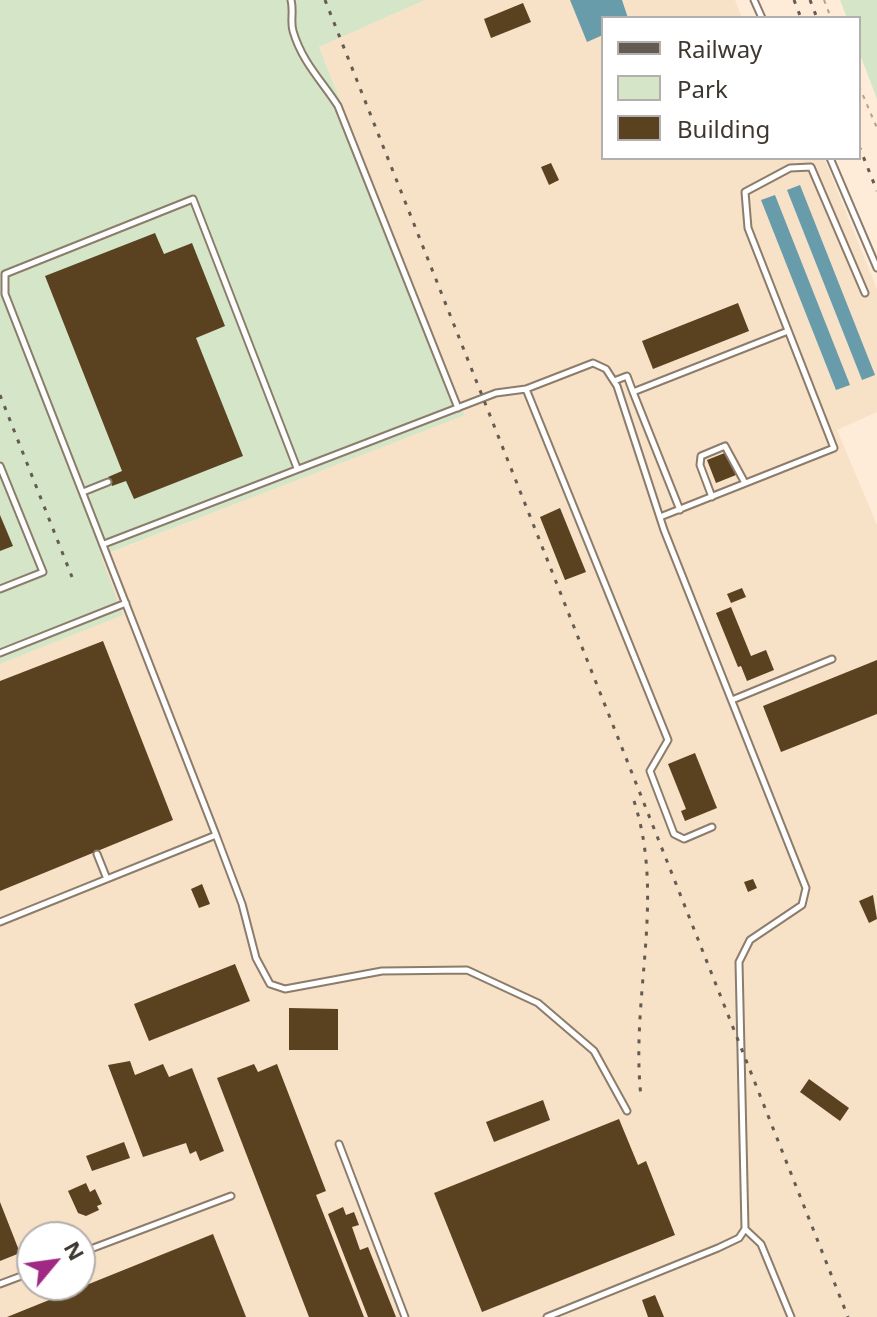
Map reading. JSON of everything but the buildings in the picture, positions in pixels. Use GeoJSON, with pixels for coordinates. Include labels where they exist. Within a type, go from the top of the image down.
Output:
{"type":"FeatureCollection","features":[{"type":"Feature","properties":{"kind":"lane"},"geometry":{"type":"LineString","coordinates":[[291,0],[291,23],[298,43],[319,85],[338,106],[458,408]]}},
{"type":"Feature","properties":{"kind":"lane"},"geometry":{"type":"LineString","coordinates":[[831,160],[877,268]]}},
{"type":"Feature","properties":{"kind":"lane"},"geometry":{"type":"LineString","coordinates":[[660,517],[834,448],[746,219],[745,192],[779,172],[803,166],[814,170],[865,293]]}},
{"type":"Feature","properties":{"kind":"lane"},"geometry":{"type":"LineString","coordinates":[[297,468],[193,199],[11,270],[3,278],[5,294],[242,904],[256,958],[270,984],[285,989],[382,971],[467,970],[538,1003],[594,1051],[627,1111]]}},
{"type":"Feature","properties":{"kind":"lane"},"geometry":{"type":"LineString","coordinates":[[633,392],[788,331]]}},
{"type":"Feature","properties":{"kind":"lane"},"geometry":{"type":"LineString","coordinates":[[104,544],[496,393],[526,389],[593,363],[606,369],[614,381],[630,418],[660,517],[806,888],[802,905],[750,940],[739,962],[745,1229],[739,1238],[718,1248],[547,1317]]}},
{"type":"Feature","properties":{"kind":"lane"},"geometry":{"type":"LineString","coordinates":[[614,381],[627,376],[680,510]]}},
{"type":"Feature","properties":{"kind":"lane"},"geometry":{"type":"LineString","coordinates":[[526,389],[668,740],[650,771],[674,834],[684,839],[712,827]]}},
{"type":"Feature","properties":{"kind":"lane"},"geometry":{"type":"LineString","coordinates":[[712,497],[700,465],[701,456],[725,446],[745,483]]}},
{"type":"Feature","properties":{"kind":"lane"},"geometry":{"type":"LineString","coordinates":[[0,466],[43,572],[0,589]]}},
{"type":"Feature","properties":{"kind":"lane"},"geometry":{"type":"LineString","coordinates":[[83,492],[108,482]]}},
{"type":"Feature","properties":{"kind":"lane"},"geometry":{"type":"LineString","coordinates":[[0,653],[126,603]]}},
{"type":"Feature","properties":{"kind":"lane"},"geometry":{"type":"LineString","coordinates":[[732,700],[832,659]]}},
{"type":"Feature","properties":{"kind":"lane"},"geometry":{"type":"LineString","coordinates":[[0,922],[216,835]]}},
{"type":"Feature","properties":{"kind":"lane"},"geometry":{"type":"LineString","coordinates":[[97,854],[107,879]]}},
{"type":"Feature","properties":{"kind":"lane"},"geometry":{"type":"LineString","coordinates":[[339,1144],[405,1317]]}},
{"type":"Feature","properties":{"kind":"lane"},"geometry":{"type":"LineString","coordinates":[[96,1247],[231,1196]]}},
{"type":"Feature","properties":{"kind":"lane"},"geometry":{"type":"LineString","coordinates":[[745,1229],[761,1244],[791,1317]]}},
{"type":"Feature","properties":{"kind":"path"},"geometry":{"type":"LineString","coordinates":[[861,91],[877,128]]}},
{"type":"Feature","properties":{"kind":"shaded area"},"geometry":{"type":"Polygon","coordinates":[[[425,0],[735,0],[741,16],[601,16],[601,160],[825,160],[877,289],[877,412],[837,430],[877,525],[877,1317],[0,1317],[0,664],[122,615],[100,557],[465,414],[319,47],[425,0]]]}},
{"type":"Feature","properties":{"kind":"green space"},"geometry":{"type":"Polygon","coordinates":[[[0,0],[425,0],[319,47],[465,415],[101,556],[123,615],[0,664],[0,0]]]}},
{"type":"Feature","properties":{"kind":"green space"},"geometry":{"type":"Polygon","coordinates":[[[840,0],[877,0],[877,99],[861,57],[861,16],[846,16],[840,0]]]}},
{"type":"Feature","properties":{"kind":"water"},"geometry":{"type":"Polygon","coordinates":[[[570,0],[622,0],[627,16],[601,16],[601,36],[587,42],[570,0]]]}},
{"type":"Feature","properties":{"kind":"water"},"geometry":{"type":"Polygon","coordinates":[[[800,185],[875,375],[862,380],[787,190],[800,185]]]}},
{"type":"Feature","properties":{"kind":"water"},"geometry":{"type":"Polygon","coordinates":[[[775,195],[850,385],[836,390],[761,200],[775,195]]]}},
{"type":"Feature","properties":{"kind":"railway"},"geometry":{"type":"LineString","coordinates":[[325,0],[848,1317]]}},
{"type":"Feature","properties":{"kind":"railway"},"geometry":{"type":"LineString","coordinates":[[794,0],[800,16]]}},
{"type":"Feature","properties":{"kind":"railway"},"geometry":{"type":"LineString","coordinates":[[810,0],[816,16]]}},
{"type":"Feature","properties":{"kind":"railway"},"geometry":{"type":"LineString","coordinates":[[861,151],[877,191]]}},
{"type":"Feature","properties":{"kind":"railway"},"geometry":{"type":"LineString","coordinates":[[0,395],[72,577]]}},
{"type":"Feature","properties":{"kind":"railway"},"geometry":{"type":"LineString","coordinates":[[634,801],[643,838],[647,875],[640,1022],[641,1097]]}}]}
